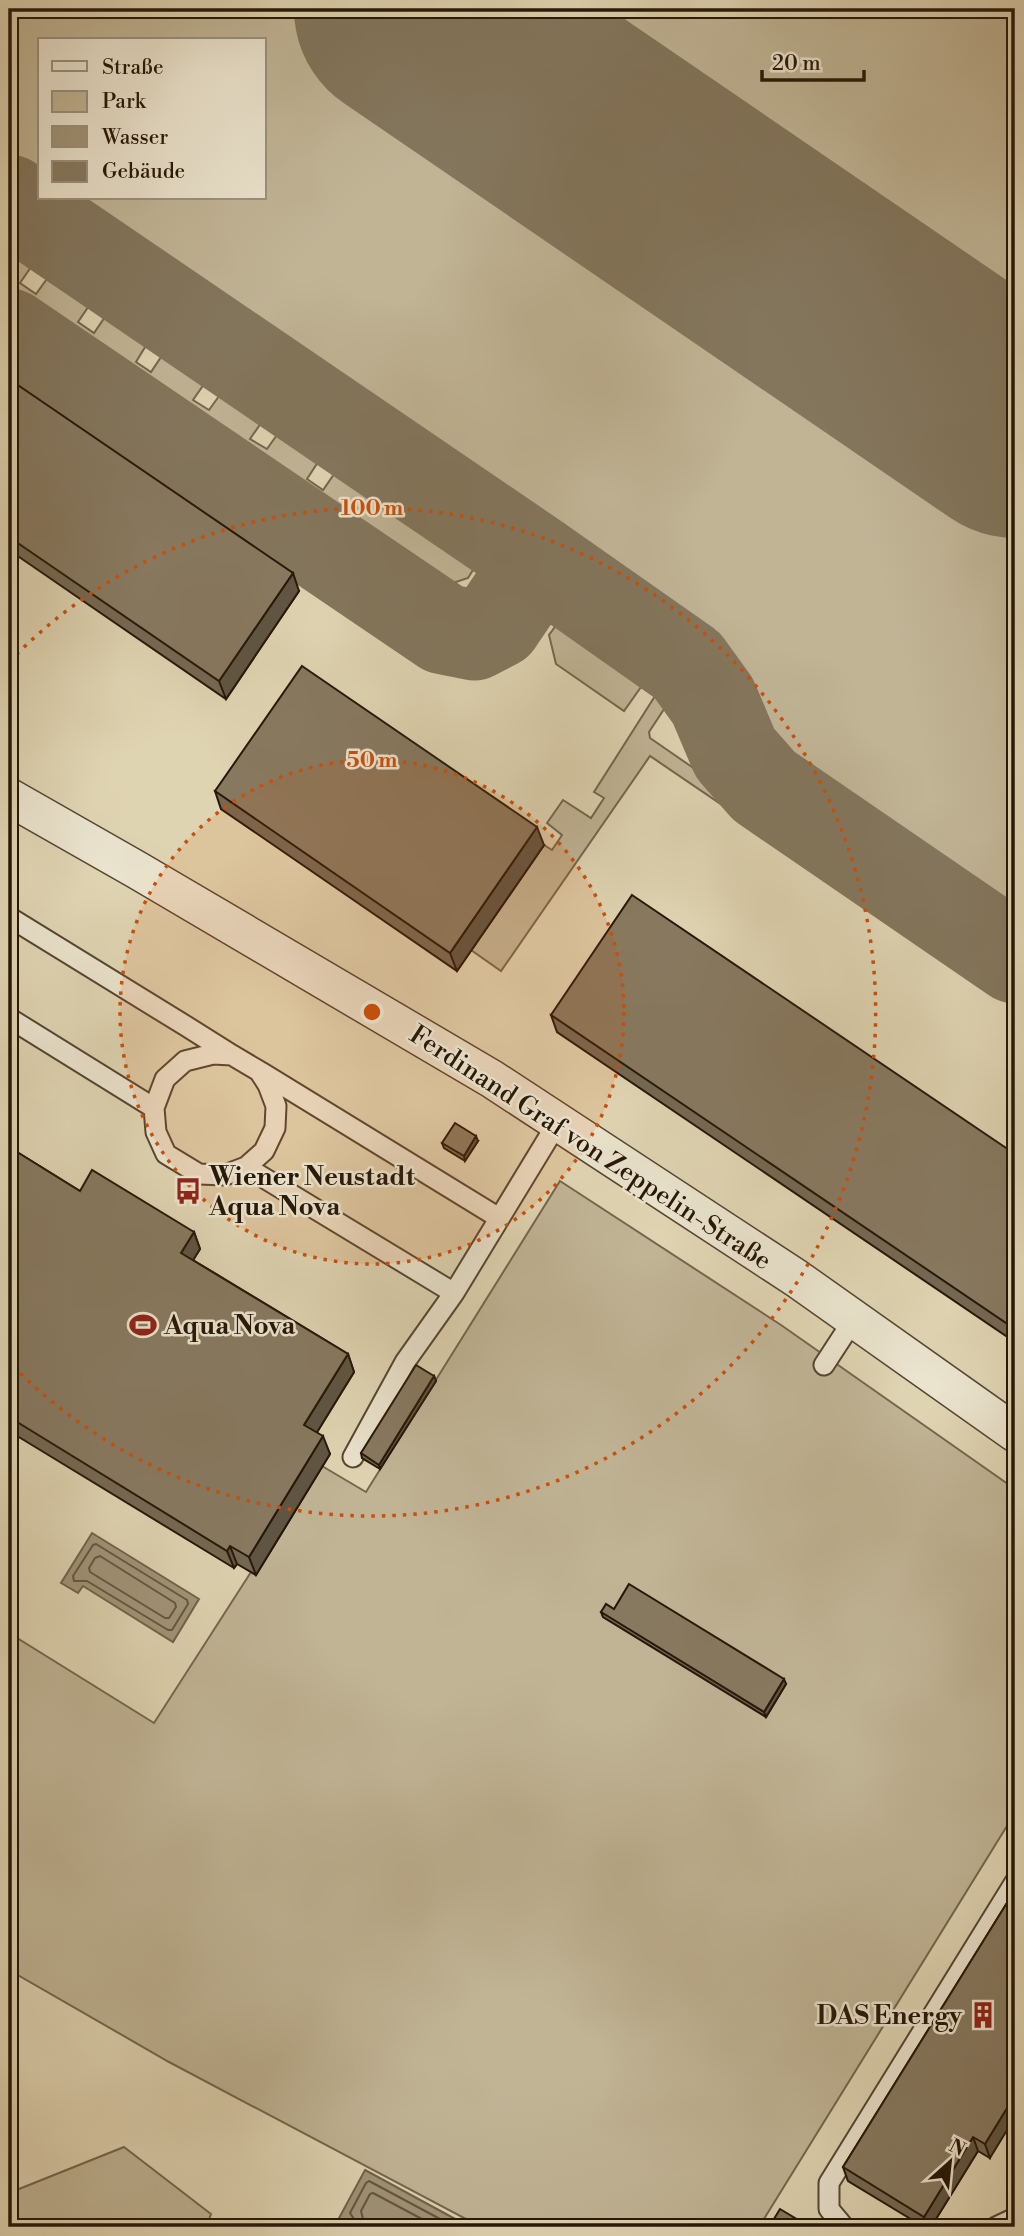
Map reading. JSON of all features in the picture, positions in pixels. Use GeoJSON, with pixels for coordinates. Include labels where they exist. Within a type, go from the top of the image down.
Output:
{"type":"FeatureCollection","features":[{"type":"Feature","properties":{"kind":"street","name":"Ferdinand Graf von Zeppelin-Straße"},"geometry":{"type":"LineString","coordinates":[[9,797],[492,1079],[796,1278],[1015,1433]]}},
{"type":"Feature","properties":{"kind":"lane"},"geometry":{"type":"LineString","coordinates":[[9,917],[499,1219]]}},
{"type":"Feature","properties":{"kind":"lane"},"geometry":{"type":"LineString","coordinates":[[9,1018],[154,1108]]}},
{"type":"Feature","properties":{"kind":"lane"},"geometry":{"type":"LineString","coordinates":[[232,1055],[213,1054],[185,1061],[165,1079],[154,1108],[156,1132],[166,1154],[199,1174],[225,1175],[246,1167],[264,1151],[275,1128],[276,1106],[268,1085],[259,1072]]}},
{"type":"Feature","properties":{"kind":"lane"},"geometry":{"type":"LineString","coordinates":[[353,1457],[405,1362],[454,1293],[558,1122]]}},
{"type":"Feature","properties":{"kind":"lane"},"geometry":{"type":"LineString","coordinates":[[246,1167],[454,1293]]}},
{"type":"Feature","properties":{"kind":"lane"},"geometry":{"type":"LineString","coordinates":[[824,1365],[854,1319]]}},
{"type":"Feature","properties":{"kind":"lane"},"geometry":{"type":"LineString","coordinates":[[844,2227],[829,2209],[830,2183],[1015,1882]]}},
{"type":"Feature","properties":{"kind":"lane"},"geometry":{"type":"LineString","coordinates":[[996,2227],[1015,2218]]}},
{"type":"Feature","properties":{"kind":"green space"},"geometry":{"type":"Polygon","coordinates":[[[9,9],[308,9],[1015,493],[1015,927],[779,766],[769,728],[750,692],[716,652],[54,200],[266,200],[266,38],[38,38],[38,190],[9,169],[9,9]]]}},
{"type":"Feature","properties":{"kind":"green space"},"geometry":{"type":"Polygon","coordinates":[[[512,9],[1015,9],[1015,353],[512,9]]]}},
{"type":"Feature","properties":{"kind":"green space"},"geometry":{"type":"Polygon","coordinates":[[[9,230],[150,326],[153,334],[136,362],[151,372],[169,345],[187,350],[204,364],[211,374],[193,400],[209,410],[227,385],[239,387],[251,394],[262,403],[268,413],[250,439],[267,449],[284,425],[293,424],[465,540],[471,554],[473,570],[468,578],[450,584],[437,582],[9,289],[9,230]],[[38,257],[20,283],[36,294],[54,269],[38,257]],[[95,297],[78,322],[94,333],[111,308],[95,297]],[[324,453],[307,479],[323,490],[341,464],[324,453]]]}},
{"type":"Feature","properties":{"kind":"green space"},"geometry":{"type":"Polygon","coordinates":[[[571,620],[584,623],[657,673],[666,689],[668,703],[649,732],[650,738],[948,944],[948,952],[940,953],[650,756],[501,971],[471,950],[544,845],[552,850],[562,835],[547,823],[563,800],[591,818],[604,798],[594,792],[655,696],[641,687],[624,711],[556,664],[549,635],[557,624],[571,620]]]}},
{"type":"Feature","properties":{"kind":"green space"},"geometry":{"type":"Polygon","coordinates":[[[560,1181],[781,1325],[1015,1489],[1015,1813],[759,2227],[481,2227],[169,2062],[9,1970],[9,1633],[154,1723],[251,1572],[256,1575],[322,1466],[366,1492],[560,1181]]]}},
{"type":"Feature","properties":{"kind":"green space"},"geometry":{"type":"Polygon","coordinates":[[[124,2147],[211,2214],[206,2227],[9,2227],[9,2193],[124,2147]]]}},
{"type":"Feature","properties":{"kind":"water"},"geometry":{"type":"Polygon","coordinates":[[[92,1533],[199,1599],[173,1642],[83,1586],[78,1593],[61,1583],[92,1533]]]}},
{"type":"Feature","properties":{"kind":"water"},"geometry":{"type":"Polygon","coordinates":[[[365,2170],[470,2227],[355,2227],[339,2218],[365,2170]]]}},
{"type":"Feature","properties":{"kind":"building"},"geometry":{"type":"Polygon","coordinates":[[[9,379],[293,573],[219,681],[9,537],[9,379]]]}},
{"type":"Feature","properties":{"kind":"building"},"geometry":{"type":"Polygon","coordinates":[[[302,666],[537,827],[450,953],[215,791],[302,666]]]}},
{"type":"Feature","properties":{"kind":"building"},"geometry":{"type":"Polygon","coordinates":[[[632,895],[1015,1154],[1015,1329],[551,1015],[632,895]]]}},
{"type":"Feature","properties":{"kind":"building"},"geometry":{"type":"Polygon","coordinates":[[[455,1123],[476,1136],[464,1156],[442,1143],[455,1123]]]}},
{"type":"Feature","properties":{"kind":"building","name":"Aqua Nova"},"geometry":{"type":"Polygon","coordinates":[[[9,1147],[80,1191],[92,1170],[194,1232],[181,1253],[348,1354],[304,1425],[323,1436],[249,1557],[230,1546],[227,1551],[9,1417],[9,1147]]]}},
{"type":"Feature","properties":{"kind":"building"},"geometry":{"type":"Polygon","coordinates":[[[416,1365],[434,1376],[379,1465],[361,1453],[416,1365]]]}},
{"type":"Feature","properties":{"kind":"building"},"geometry":{"type":"Polygon","coordinates":[[[629,1584],[784,1679],[764,1712],[601,1612],[606,1604],[614,1609],[629,1584]]]}},
{"type":"Feature","properties":{"kind":"building","name":"DAS Energy"},"geometry":{"type":"Polygon","coordinates":[[[1015,1890],[1015,2095],[985,2144],[973,2137],[924,2217],[843,2167],[1015,1890]]]}},
{"type":"Feature","properties":{"kind":"building"},"geometry":{"type":"Polygon","coordinates":[[[780,2209],[810,2227],[769,2227],[780,2209]]]}},
{"type":"Feature","properties":{"kind":"taxiway"},"geometry":{"type":"LineString","coordinates":[[9,200],[687,665],[713,701],[735,753],[764,786],[1015,958]]}},
{"type":"Feature","properties":{"kind":"taxiway"},"geometry":{"type":"LineString","coordinates":[[9,334],[444,629],[474,635],[497,623],[539,561]]}},
{"type":"Feature","properties":{"kind":"runway"},"geometry":{"type":"LineString","coordinates":[[408,9],[1015,424]]}},
{"type":"Feature","properties":{"kind":"place","name":"Wiener Neustadt Aqua Nova"},"geometry":{"type":"Point","coordinates":[188,1191]}},
{"type":"Feature","properties":{"kind":"place","name":"Aqua Nova"},"geometry":{"type":"Point","coordinates":[143,1325]}},
{"type":"Feature","properties":{"kind":"place","name":"DAS Energy"},"geometry":{"type":"Point","coordinates":[983,2015]}}]}
